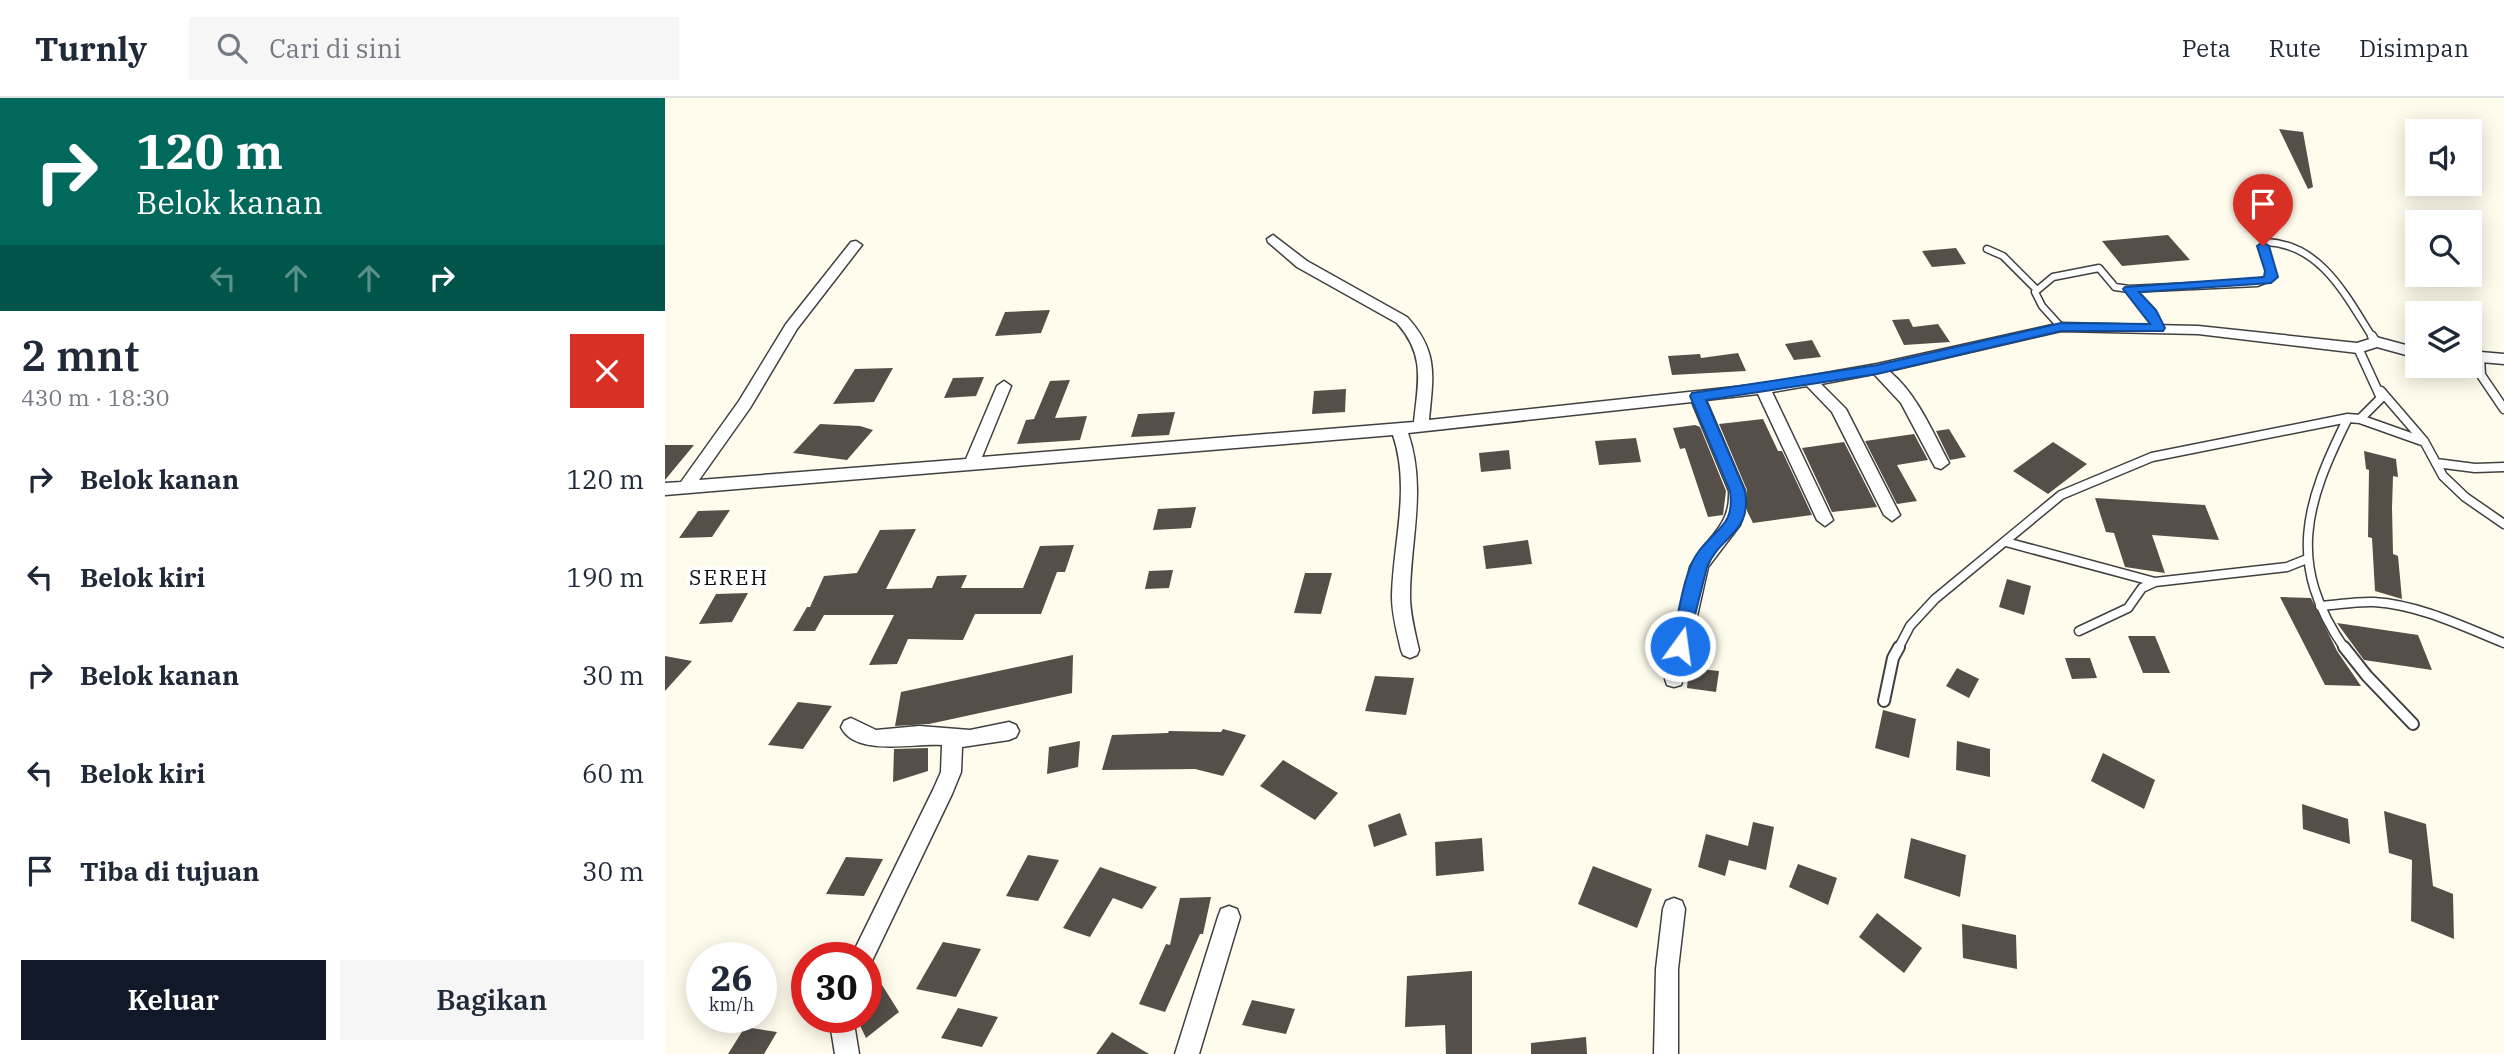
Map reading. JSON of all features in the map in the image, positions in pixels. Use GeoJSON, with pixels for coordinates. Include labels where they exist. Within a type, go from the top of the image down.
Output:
{"type":"FeatureCollection","features":[{"type":"Feature","properties":{"kind":"street"},"geometry":{"type":"LineString","coordinates":[[1273,239],[1302,264],[1402,320],[1415,332],[1426,353],[1421,425]]}},
{"type":"Feature","properties":{"kind":"street"},"geometry":{"type":"LineString","coordinates":[[685,488],[745,404],[791,327],[856,245]]}},
{"type":"Feature","properties":{"kind":"street"},"geometry":{"type":"LineString","coordinates":[[665,489],[971,465],[1135,448],[1399,429],[1763,389],[1877,369],[2061,327],[2158,328],[2358,348],[2376,342],[2405,350]]}},
{"type":"Feature","properties":{"kind":"street"},"geometry":{"type":"LineString","coordinates":[[2482,357],[2504,359]]}},
{"type":"Feature","properties":{"kind":"street"},"geometry":{"type":"LineString","coordinates":[[1877,369],[1892,380],[1907,399],[1941,463]]}},
{"type":"Feature","properties":{"kind":"street"},"geometry":{"type":"LineString","coordinates":[[1809,380],[1838,409],[1892,515]]}},
{"type":"Feature","properties":{"kind":"street"},"geometry":{"type":"LineString","coordinates":[[971,465],[1004,386]]}},
{"type":"Feature","properties":{"kind":"street"},"geometry":{"type":"LineString","coordinates":[[1763,389],[1825,520]]}},
{"type":"Feature","properties":{"kind":"street"},"geometry":{"type":"LineString","coordinates":[[1674,679],[1699,567],[1704,556],[1738,519],[1740,505],[1737,491],[1697,396]]}},
{"type":"Feature","properties":{"kind":"street"},"geometry":{"type":"LineString","coordinates":[[1399,429],[1406,444],[1410,471],[1408,531],[1401,593],[1410,649]]}},
{"type":"Feature","properties":{"kind":"street"},"geometry":{"type":"LineString","coordinates":[[851,727],[874,739],[919,736],[952,739],[1009,731]]}},
{"type":"Feature","properties":{"kind":"street"},"geometry":{"type":"LineString","coordinates":[[869,942],[951,772],[952,739]]}},
{"type":"Feature","properties":{"kind":"street"},"geometry":{"type":"LineString","coordinates":[[1667,1054],[1667,969],[1674,909]]}},
{"type":"Feature","properties":{"kind":"street"},"geometry":{"type":"LineString","coordinates":[[1187,1054],[1229,917]]}},
{"type":"Feature","properties":{"kind":"street"},"geometry":{"type":"LineString","coordinates":[[844,1033],[847,1054]]}},
{"type":"Feature","properties":{"kind":"lane"},"geometry":{"type":"LineString","coordinates":[[2035,288],[2042,282],[2089,268],[2099,268],[2115,287],[2129,289],[2267,281],[2272,277],[2263,246],[2272,241],[2290,243],[2320,264],[2376,342]]}},
{"type":"Feature","properties":{"kind":"lane"},"geometry":{"type":"LineString","coordinates":[[1987,249],[2007,256],[2021,278],[2035,288],[2042,306],[2061,327]]}},
{"type":"Feature","properties":{"kind":"lane"},"geometry":{"type":"LineString","coordinates":[[2129,289],[2151,313],[2158,328]]}},
{"type":"Feature","properties":{"kind":"lane"},"geometry":{"type":"LineString","coordinates":[[2358,348],[2380,390],[2424,441],[2443,476],[2465,498],[2504,524]]}},
{"type":"Feature","properties":{"kind":"lane"},"geometry":{"type":"LineString","coordinates":[[2482,376],[2504,409]]}},
{"type":"Feature","properties":{"kind":"lane"},"geometry":{"type":"LineString","coordinates":[[2360,419],[2381,398],[2380,390]]}},
{"type":"Feature","properties":{"kind":"lane"},"geometry":{"type":"LineString","coordinates":[[1884,701],[1892,658],[1910,625],[1935,598],[2061,495],[2118,468],[2152,457],[2348,418],[2360,419],[2424,441]]}},
{"type":"Feature","properties":{"kind":"lane"},"geometry":{"type":"LineString","coordinates":[[2348,418],[2323,477],[2306,541],[2307,559],[2320,606],[2342,647],[2373,686],[2413,724]]}},
{"type":"Feature","properties":{"kind":"lane"},"geometry":{"type":"LineString","coordinates":[[2436,463],[2476,468],[2504,467]]}},
{"type":"Feature","properties":{"kind":"lane"},"geometry":{"type":"LineString","coordinates":[[2006,542],[2155,582]]}},
{"type":"Feature","properties":{"kind":"lane"},"geometry":{"type":"LineString","coordinates":[[2079,631],[2128,608],[2142,587],[2155,582],[2287,568],[2307,559]]}},
{"type":"Feature","properties":{"kind":"lane"},"geometry":{"type":"LineString","coordinates":[[2320,606],[2373,602],[2403,606],[2429,613],[2504,643]]}},
{"type":"Feature","properties":{"kind":"building"},"geometry":{"type":"Polygon","coordinates":[[[2279,129],[2303,132],[2313,187],[2308,189],[2279,129]]]}},
{"type":"Feature","properties":{"kind":"building"},"geometry":{"type":"Polygon","coordinates":[[[2168,235],[2190,260],[2122,266],[2102,241],[2168,235]]]}},
{"type":"Feature","properties":{"kind":"building"},"geometry":{"type":"Polygon","coordinates":[[[1956,248],[1966,264],[1932,267],[1922,251],[1956,248]]]}},
{"type":"Feature","properties":{"kind":"building"},"geometry":{"type":"Polygon","coordinates":[[[1050,310],[1041,333],[995,336],[1005,312],[1050,310]]]}},
{"type":"Feature","properties":{"kind":"building"},"geometry":{"type":"Polygon","coordinates":[[[1909,319],[1913,327],[1938,324],[1950,342],[1904,345],[1892,320],[1909,319]]]}},
{"type":"Feature","properties":{"kind":"building"},"geometry":{"type":"Polygon","coordinates":[[[1812,340],[1821,357],[1794,360],[1785,344],[1812,340]]]}},
{"type":"Feature","properties":{"kind":"building"},"geometry":{"type":"Polygon","coordinates":[[[1738,353],[1746,371],[1672,375],[1668,356],[1700,354],[1701,358],[1738,353]]]}},
{"type":"Feature","properties":{"kind":"building"},"geometry":{"type":"Polygon","coordinates":[[[893,368],[874,402],[833,404],[855,369],[893,368]]]}},
{"type":"Feature","properties":{"kind":"building"},"geometry":{"type":"Polygon","coordinates":[[[984,377],[976,396],[944,398],[953,378],[984,377]]]}},
{"type":"Feature","properties":{"kind":"building"},"geometry":{"type":"Polygon","coordinates":[[[1070,380],[1055,418],[1087,416],[1080,440],[1017,444],[1026,420],[1034,419],[1050,381],[1070,380]]]}},
{"type":"Feature","properties":{"kind":"building"},"geometry":{"type":"Polygon","coordinates":[[[1346,389],[1345,412],[1312,414],[1314,391],[1346,389]]]}},
{"type":"Feature","properties":{"kind":"building"},"geometry":{"type":"Polygon","coordinates":[[[1175,412],[1169,435],[1131,437],[1138,414],[1175,412]]]}},
{"type":"Feature","properties":{"kind":"building"},"geometry":{"type":"Polygon","coordinates":[[[1763,419],[1778,451],[1782,451],[1812,515],[1753,523],[1747,511],[1747,490],[1719,424],[1763,419]]]}},
{"type":"Feature","properties":{"kind":"building"},"geometry":{"type":"Polygon","coordinates":[[[820,424],[860,426],[873,430],[847,460],[793,453],[820,424]]]}},
{"type":"Feature","properties":{"kind":"building"},"geometry":{"type":"Polygon","coordinates":[[[1695,425],[1700,427],[1726,491],[1723,515],[1708,517],[1685,448],[1680,449],[1673,428],[1695,425]]]}},
{"type":"Feature","properties":{"kind":"building"},"geometry":{"type":"Polygon","coordinates":[[[1949,429],[1966,457],[1950,460],[1936,431],[1949,429]]]}},
{"type":"Feature","properties":{"kind":"building"},"geometry":{"type":"Polygon","coordinates":[[[1914,434],[1928,460],[1897,465],[1917,501],[1897,504],[1865,441],[1914,434]]]}},
{"type":"Feature","properties":{"kind":"building"},"geometry":{"type":"Polygon","coordinates":[[[1636,438],[1641,462],[1599,465],[1595,441],[1636,438]]]}},
{"type":"Feature","properties":{"kind":"building"},"geometry":{"type":"Polygon","coordinates":[[[1844,442],[1877,507],[1832,512],[1802,448],[1844,442]]]}},
{"type":"Feature","properties":{"kind":"building"},"geometry":{"type":"Polygon","coordinates":[[[2053,442],[2087,464],[2048,494],[2013,471],[2053,442]]]}},
{"type":"Feature","properties":{"kind":"building"},"geometry":{"type":"Polygon","coordinates":[[[665,445],[694,445],[665,480],[665,445]]]}},
{"type":"Feature","properties":{"kind":"building"},"geometry":{"type":"Polygon","coordinates":[[[1509,450],[1511,469],[1481,472],[1479,453],[1509,450]]]}},
{"type":"Feature","properties":{"kind":"building"},"geometry":{"type":"Polygon","coordinates":[[[2364,451],[2396,459],[2398,477],[2393,476],[2393,554],[2398,556],[2402,599],[2375,591],[2372,538],[2368,537],[2369,470],[2366,469],[2364,451]]]}},
{"type":"Feature","properties":{"kind":"building"},"geometry":{"type":"Polygon","coordinates":[[[2095,498],[2205,505],[2219,540],[2152,535],[2165,573],[2125,567],[2114,533],[2106,532],[2095,498]]]}},
{"type":"Feature","properties":{"kind":"building"},"geometry":{"type":"Polygon","coordinates":[[[1196,507],[1191,528],[1153,530],[1158,509],[1196,507]]]}},
{"type":"Feature","properties":{"kind":"building"},"geometry":{"type":"Polygon","coordinates":[[[730,510],[712,537],[679,538],[698,511],[730,510]]]}},
{"type":"Feature","properties":{"kind":"building"},"geometry":{"type":"Polygon","coordinates":[[[916,529],[886,589],[932,588],[937,576],[967,575],[961,588],[1023,588],[1040,546],[1074,545],[1065,572],[1057,572],[1041,614],[975,614],[963,640],[908,639],[897,664],[869,665],[894,615],[824,615],[815,631],[793,631],[807,607],[810,607],[824,576],[857,573],[880,530],[916,529]]]}},
{"type":"Feature","properties":{"kind":"building"},"geometry":{"type":"Polygon","coordinates":[[[1528,540],[1532,564],[1486,569],[1483,546],[1528,540]]]}},
{"type":"Feature","properties":{"kind":"building"},"geometry":{"type":"Polygon","coordinates":[[[1173,570],[1169,588],[1145,589],[1149,571],[1173,570]]]}},
{"type":"Feature","properties":{"kind":"building"},"geometry":{"type":"Polygon","coordinates":[[[1305,573],[1332,573],[1321,614],[1294,613],[1305,573]]]}},
{"type":"Feature","properties":{"kind":"building"},"geometry":{"type":"Polygon","coordinates":[[[2007,579],[2031,586],[2024,615],[1999,607],[2007,579]]]}},
{"type":"Feature","properties":{"kind":"building"},"geometry":{"type":"Polygon","coordinates":[[[748,593],[732,622],[699,624],[716,594],[748,593]]]}},
{"type":"Feature","properties":{"kind":"building"},"geometry":{"type":"Polygon","coordinates":[[[2280,597],[2311,598],[2337,651],[2361,686],[2325,685],[2280,597]]]}},
{"type":"Feature","properties":{"kind":"building"},"geometry":{"type":"Polygon","coordinates":[[[2337,623],[2418,635],[2432,670],[2364,660],[2337,623]]]}},
{"type":"Feature","properties":{"kind":"building"},"geometry":{"type":"Polygon","coordinates":[[[2128,636],[2155,636],[2170,673],[2143,673],[2128,636]]]}},
{"type":"Feature","properties":{"kind":"building"},"geometry":{"type":"Polygon","coordinates":[[[1073,655],[1072,693],[929,724],[895,726],[901,692],[1073,655]]]}},
{"type":"Feature","properties":{"kind":"building"},"geometry":{"type":"Polygon","coordinates":[[[665,656],[692,661],[665,691],[665,656]]]}},
{"type":"Feature","properties":{"kind":"building"},"geometry":{"type":"Polygon","coordinates":[[[2065,658],[2090,658],[2097,678],[2072,679],[2065,658]]]}},
{"type":"Feature","properties":{"kind":"building"},"geometry":{"type":"Polygon","coordinates":[[[1689,668],[1719,671],[1716,692],[1687,688],[1689,668]]]}},
{"type":"Feature","properties":{"kind":"building"},"geometry":{"type":"Polygon","coordinates":[[[1957,668],[1979,679],[1969,698],[1946,686],[1957,668]]]}},
{"type":"Feature","properties":{"kind":"building"},"geometry":{"type":"Polygon","coordinates":[[[1375,676],[1414,678],[1406,715],[1365,711],[1375,676]]]}},
{"type":"Feature","properties":{"kind":"building"},"geometry":{"type":"Polygon","coordinates":[[[798,702],[832,706],[803,749],[768,745],[798,702]]]}},
{"type":"Feature","properties":{"kind":"building"},"geometry":{"type":"Polygon","coordinates":[[[1883,710],[1916,719],[1909,758],[1875,748],[1883,710]]]}},
{"type":"Feature","properties":{"kind":"building"},"geometry":{"type":"Polygon","coordinates":[[[1223,729],[1246,735],[1223,776],[1195,769],[1102,770],[1112,735],[1169,731],[1221,732],[1223,729]]]}},
{"type":"Feature","properties":{"kind":"building"},"geometry":{"type":"Polygon","coordinates":[[[1080,741],[1078,767],[1047,774],[1049,747],[1080,741]]]}},
{"type":"Feature","properties":{"kind":"building"},"geometry":{"type":"Polygon","coordinates":[[[1957,741],[1990,749],[1990,777],[1956,770],[1957,741]]]}},
{"type":"Feature","properties":{"kind":"building"},"geometry":{"type":"Polygon","coordinates":[[[928,748],[928,771],[893,782],[894,749],[928,748]]]}},
{"type":"Feature","properties":{"kind":"building"},"geometry":{"type":"Polygon","coordinates":[[[2103,753],[2155,780],[2144,809],[2091,781],[2103,753]]]}},
{"type":"Feature","properties":{"kind":"building"},"geometry":{"type":"Polygon","coordinates":[[[1283,760],[1338,793],[1315,820],[1260,786],[1283,760]]]}},
{"type":"Feature","properties":{"kind":"building"},"geometry":{"type":"Polygon","coordinates":[[[2302,804],[2348,819],[2350,844],[2303,829],[2302,804]]]}},
{"type":"Feature","properties":{"kind":"building"},"geometry":{"type":"Polygon","coordinates":[[[2384,811],[2426,824],[2433,886],[2453,894],[2454,939],[2411,921],[2412,860],[2389,853],[2384,811]]]}},
{"type":"Feature","properties":{"kind":"building"},"geometry":{"type":"Polygon","coordinates":[[[1400,813],[1407,835],[1374,847],[1368,825],[1400,813]]]}},
{"type":"Feature","properties":{"kind":"building"},"geometry":{"type":"Polygon","coordinates":[[[1753,822],[1774,827],[1766,870],[1729,860],[1725,876],[1698,867],[1706,834],[1748,846],[1753,822]]]}},
{"type":"Feature","properties":{"kind":"building"},"geometry":{"type":"Polygon","coordinates":[[[1482,838],[1484,871],[1436,876],[1435,842],[1482,838]]]}},
{"type":"Feature","properties":{"kind":"building"},"geometry":{"type":"Polygon","coordinates":[[[1911,838],[1966,855],[1960,897],[1904,878],[1911,838]]]}},
{"type":"Feature","properties":{"kind":"building"},"geometry":{"type":"Polygon","coordinates":[[[1028,855],[1059,860],[1038,901],[1006,896],[1028,855]]]}},
{"type":"Feature","properties":{"kind":"building"},"geometry":{"type":"Polygon","coordinates":[[[846,857],[883,859],[864,896],[826,894],[846,857]]]}},
{"type":"Feature","properties":{"kind":"building"},"geometry":{"type":"Polygon","coordinates":[[[1798,864],[1837,878],[1828,905],[1789,887],[1798,864]]]}},
{"type":"Feature","properties":{"kind":"building"},"geometry":{"type":"Polygon","coordinates":[[[1593,866],[1652,889],[1637,928],[1578,904],[1593,866]]]}},
{"type":"Feature","properties":{"kind":"building"},"geometry":{"type":"Polygon","coordinates":[[[1100,867],[1157,887],[1142,909],[1113,898],[1090,937],[1063,928],[1100,867]]]}},
{"type":"Feature","properties":{"kind":"building"},"geometry":{"type":"Polygon","coordinates":[[[1211,897],[1203,934],[1200,934],[1165,1012],[1139,1004],[1166,944],[1170,945],[1180,898],[1211,897]]]}},
{"type":"Feature","properties":{"kind":"building"},"geometry":{"type":"Polygon","coordinates":[[[1877,913],[1922,948],[1904,973],[1859,937],[1877,913]]]}},
{"type":"Feature","properties":{"kind":"building"},"geometry":{"type":"Polygon","coordinates":[[[1962,924],[2016,935],[2017,969],[1963,958],[1962,924]]]}},
{"type":"Feature","properties":{"kind":"building"},"geometry":{"type":"Polygon","coordinates":[[[943,942],[981,949],[956,997],[916,989],[943,942]]]}},
{"type":"Feature","properties":{"kind":"building"},"geometry":{"type":"Polygon","coordinates":[[[1472,971],[1472,1054],[1446,1054],[1445,1025],[1405,1027],[1407,976],[1472,971]]]}},
{"type":"Feature","properties":{"kind":"building"},"geometry":{"type":"Polygon","coordinates":[[[882,985],[899,1012],[882,1025],[882,985]]]}},
{"type":"Feature","properties":{"kind":"building"},"geometry":{"type":"Polygon","coordinates":[[[1252,1000],[1295,1009],[1286,1034],[1242,1025],[1252,1000]]]}},
{"type":"Feature","properties":{"kind":"building"},"geometry":{"type":"Polygon","coordinates":[[[958,1008],[998,1017],[982,1047],[941,1038],[958,1008]]]}},
{"type":"Feature","properties":{"kind":"building"},"geometry":{"type":"Polygon","coordinates":[[[1112,1032],[1149,1054],[1096,1054],[1112,1032]]]}},
{"type":"Feature","properties":{"kind":"building"},"geometry":{"type":"Polygon","coordinates":[[[741,1033],[776,1033],[764,1054],[728,1054],[741,1033]]]}},
{"type":"Feature","properties":{"kind":"building"},"geometry":{"type":"Polygon","coordinates":[[[1586,1037],[1587,1054],[1531,1054],[1531,1043],[1586,1037]]]}},
{"type":"Feature","properties":{"kind":"district","name":"SEREH"},"geometry":{"type":"Point","coordinates":[729,577]}},
{"type":"Feature","properties":{"kind":"route"},"geometry":{"type":"LineString","coordinates":[[1680,646],[1699,567],[1704,556],[1738,519],[1740,505],[1737,491],[1697,396],[1763,389],[1856,373],[2061,327],[2158,328],[2151,313],[2129,289],[2267,281],[2272,277],[2263,246]]}}]}
